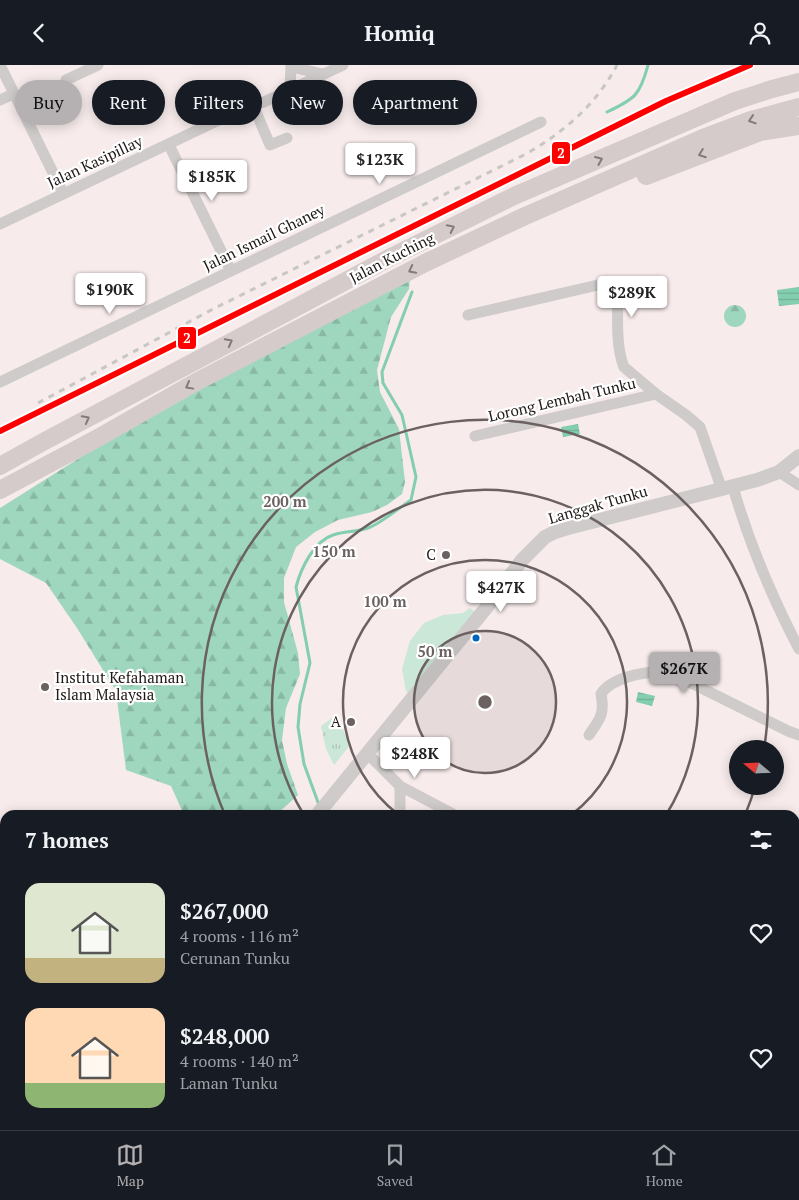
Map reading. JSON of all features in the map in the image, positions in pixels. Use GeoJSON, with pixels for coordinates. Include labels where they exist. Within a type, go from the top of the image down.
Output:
{"type":"FeatureCollection","features":[{"type":"Feature","properties":{"kind":"highway","name":"Jalan Kuching"},"geometry":{"type":"LineString","coordinates":[[0,466],[380,263],[514,197],[736,101],[799,82]]}},
{"type":"Feature","properties":{"kind":"highway","name":"Jalan Kuching"},"geometry":{"type":"LineString","coordinates":[[0,489],[220,370],[425,263],[523,217],[703,138],[751,120],[799,107]]}},
{"type":"Feature","properties":{"kind":"highway"},"geometry":{"type":"LineString","coordinates":[[523,217],[637,179],[760,132],[799,126]]}},
{"type":"Feature","properties":{"kind":"highway"},"geometry":{"type":"LineString","coordinates":[[0,459],[43,442]]}},
{"type":"Feature","properties":{"kind":"highway"},"geometry":{"type":"LineString","coordinates":[[0,499],[48,464]]}},
{"type":"Feature","properties":{"kind":"street"},"geometry":{"type":"LineString","coordinates":[[0,65],[63,193]]}},
{"type":"Feature","properties":{"kind":"street"},"geometry":{"type":"LineString","coordinates":[[66,80],[98,65]]}},
{"type":"Feature","properties":{"kind":"street","name":"Jalan Kasipillay"},"geometry":{"type":"LineString","coordinates":[[312,80],[344,65]]}},
{"type":"Feature","properties":{"kind":"street"},"geometry":{"type":"LineString","coordinates":[[290,80],[291,66],[324,75]]}},
{"type":"Feature","properties":{"kind":"street"},"geometry":{"type":"LineString","coordinates":[[0,100],[13,93]]}},
{"type":"Feature","properties":{"kind":"street","name":"Jalan Ismail Ghaney"},"geometry":{"type":"LineString","coordinates":[[0,382],[541,122]]}},
{"type":"Feature","properties":{"kind":"street","name":"Jalan Kasipillay"},"geometry":{"type":"LineString","coordinates":[[0,224],[211,125]]}},
{"type":"Feature","properties":{"kind":"street"},"geometry":{"type":"LineString","coordinates":[[262,125],[270,145],[287,138]]}},
{"type":"Feature","properties":{"kind":"street"},"geometry":{"type":"LineString","coordinates":[[169,145],[230,271]]}},
{"type":"Feature","properties":{"kind":"street"},"geometry":{"type":"LineString","coordinates":[[468,315],[611,283],[618,288],[619,338],[624,367],[656,394],[686,415],[702,430],[742,517],[761,569],[799,649]]}},
{"type":"Feature","properties":{"kind":"street","name":"Lorong Lembah Tunku"},"geometry":{"type":"LineString","coordinates":[[475,436],[656,394]]}},
{"type":"Feature","properties":{"kind":"street","name":"Langgak Tunku"},"geometry":{"type":"LineString","coordinates":[[322,810],[522,561],[545,537],[568,528],[728,488],[779,472],[799,456]]}},
{"type":"Feature","properties":{"kind":"street"},"geometry":{"type":"LineString","coordinates":[[779,472],[799,485]]}},
{"type":"Feature","properties":{"kind":"street"},"geometry":{"type":"LineString","coordinates":[[589,735],[601,718],[603,711],[601,694],[606,686],[629,677],[666,672],[799,735]]}},
{"type":"Feature","properties":{"kind":"street"},"geometry":{"type":"LineString","coordinates":[[368,754],[400,786],[446,810]]}},
{"type":"Feature","properties":{"kind":"street"},"geometry":{"type":"LineString","coordinates":[[400,786],[400,810]]}},
{"type":"Feature","properties":{"kind":"green space"},"geometry":{"type":"Polygon","coordinates":[[[410,277],[409,289],[391,317],[377,370],[380,392],[399,429],[405,482],[402,494],[387,505],[372,512],[338,520],[315,532],[296,547],[284,578],[284,602],[298,653],[300,674],[286,708],[282,740],[287,764],[298,795],[282,810],[182,810],[171,786],[126,770],[116,691],[77,628],[46,583],[0,559],[0,508],[143,418],[410,277]]]}},
{"type":"Feature","properties":{"kind":"green space"},"geometry":{"type":"Polygon","coordinates":[[[735,305],[743,308],[746,316],[743,324],[735,327],[727,324],[724,316],[727,308],[735,305]]]}},
{"type":"Feature","properties":{"kind":"green space"},"geometry":{"type":"Polygon","coordinates":[[[470,608],[475,612],[411,697],[406,691],[402,669],[410,641],[424,623],[443,615],[463,613],[470,608]]]}},
{"type":"Feature","properties":{"kind":"green space"},"geometry":{"type":"Polygon","coordinates":[[[335,716],[351,744],[334,765],[326,749],[321,726],[335,716]]]}},
{"type":"Feature","properties":{"kind":"shaded area"},"geometry":{"type":"Polygon","coordinates":[[[799,287],[799,304],[779,306],[777,290],[799,287]]]}},
{"type":"Feature","properties":{"kind":"shaded area"},"geometry":{"type":"Polygon","coordinates":[[[578,424],[580,434],[563,437],[561,427],[578,424]]]}},
{"type":"Feature","properties":{"kind":"shaded area"},"geometry":{"type":"Polygon","coordinates":[[[638,692],[655,696],[652,706],[636,702],[638,692]]]}},
{"type":"Feature","properties":{"kind":"waterway"},"geometry":{"type":"LineString","coordinates":[[607,112],[635,95],[639,90],[648,65]]}},
{"type":"Feature","properties":{"kind":"waterway"},"geometry":{"type":"LineString","coordinates":[[319,805],[304,764],[298,727],[300,704],[310,663],[296,587],[309,556],[326,538],[373,526],[411,500],[416,477],[402,415],[383,383],[382,372],[412,292]]}},
{"type":"Feature","properties":{"kind":"railway"},"geometry":{"type":"LineString","coordinates":[[38,403],[213,309],[526,154],[566,127],[578,116],[599,93],[617,65]]}},
{"type":"Feature","properties":{"kind":"transit line","name":"2"},"geometry":{"type":"LineString","coordinates":[[0,431],[666,101],[750,65]]}},
{"type":"Feature","properties":{"kind":"place","name":"C"},"geometry":{"type":"Point","coordinates":[446,555]}},
{"type":"Feature","properties":{"kind":"place","name":"Institut Kefahaman Islam Malaysia"},"geometry":{"type":"Point","coordinates":[45,687]}},
{"type":"Feature","properties":{"kind":"place","name":"A"},"geometry":{"type":"Point","coordinates":[351,722]}}]}
